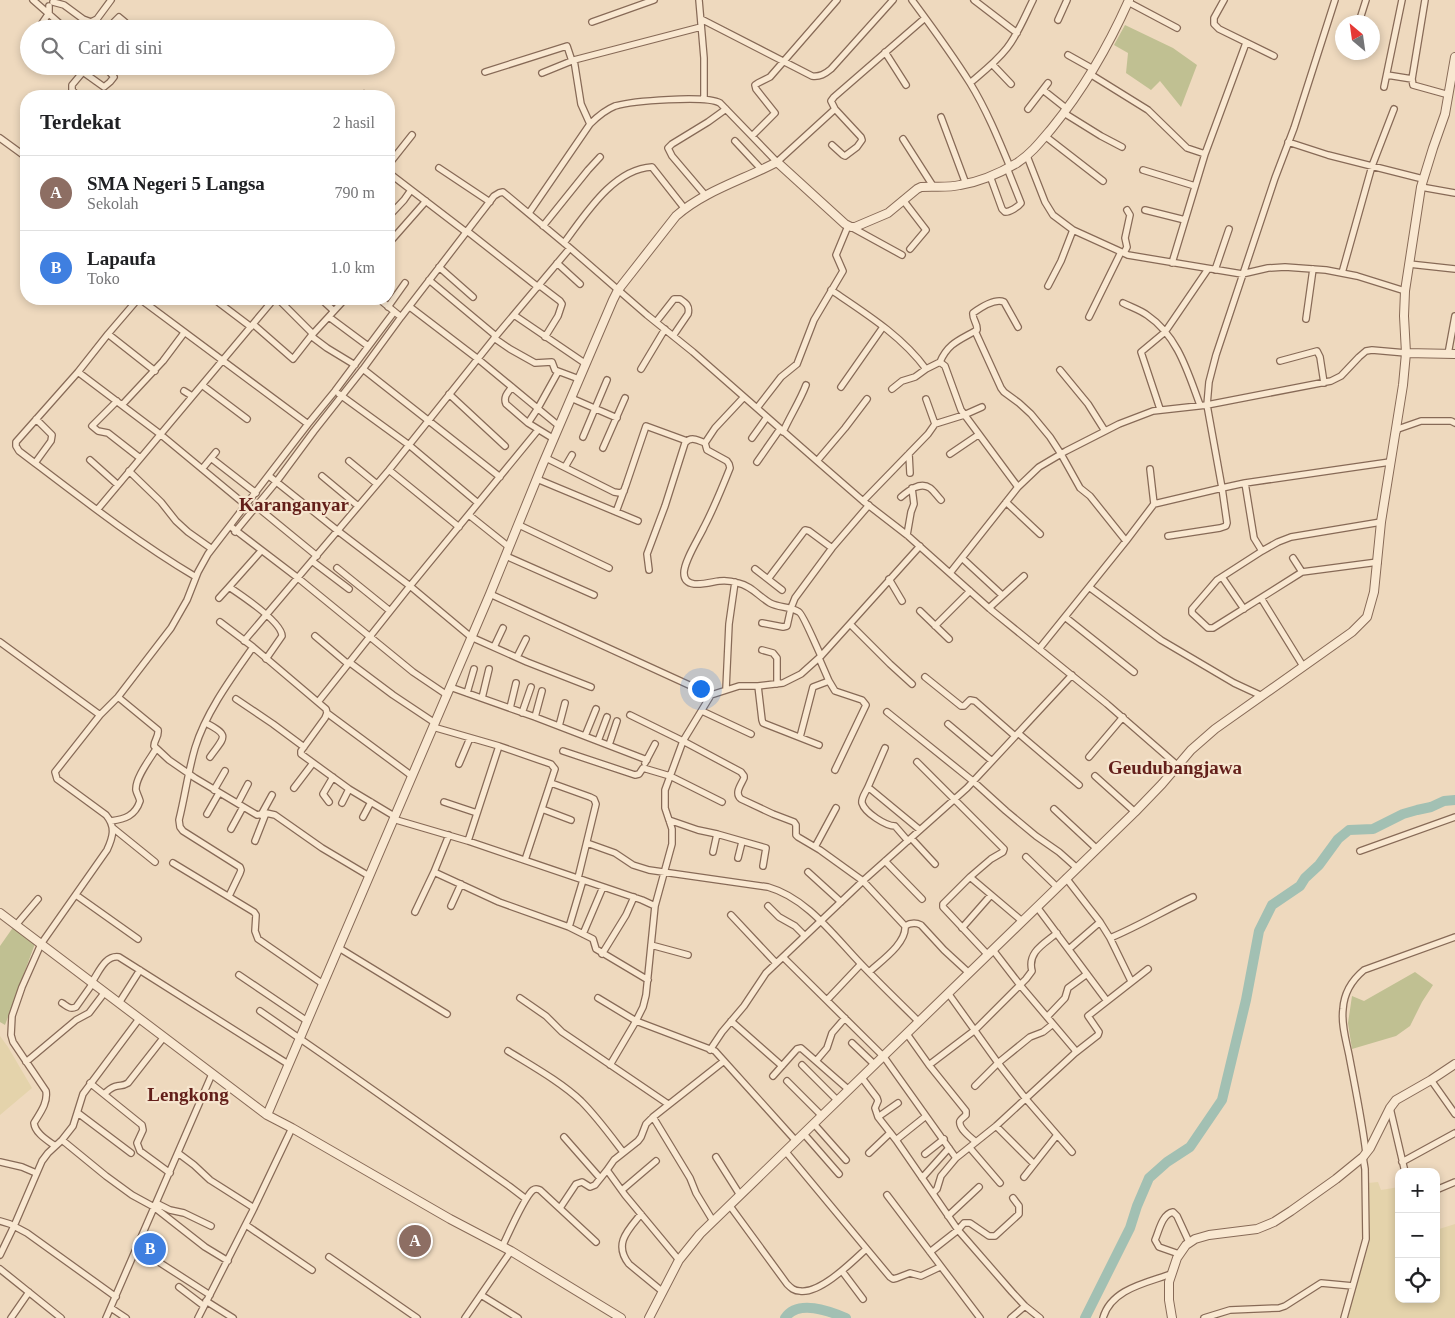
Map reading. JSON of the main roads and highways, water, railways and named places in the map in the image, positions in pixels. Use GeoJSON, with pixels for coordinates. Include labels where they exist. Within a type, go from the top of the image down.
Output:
{"type":"FeatureCollection","features":[{"type":"Feature","properties":{"kind":"waterway"},"geometry":{"type":"LineString","coordinates":[[1085,1318],[1130,1228],[1149,1178],[1167,1162],[1190,1147],[1222,1100],[1246,1000],[1259,931],[1272,905],[1300,886],[1305,878],[1319,865],[1338,839],[1349,830],[1373,829],[1403,814],[1431,807],[1444,801],[1455,800]]}},
{"type":"Feature","properties":{"kind":"waterway"},"geometry":{"type":"LineString","coordinates":[[785,1318],[791,1312],[806,1308],[823,1310],[846,1318]]}},
{"type":"Feature","properties":{"kind":"place","name":"SMA Negeri 5 Langsa"},"geometry":{"type":"Point","coordinates":[415,1241]}},
{"type":"Feature","properties":{"kind":"place","name":"Lapaufa"},"geometry":{"type":"Point","coordinates":[150,1249]}},
{"type":"Feature","properties":{"kind":"district","name":"Karanganyar"},"geometry":{"type":"Point","coordinates":[294,504]}},
{"type":"Feature","properties":{"kind":"district","name":"Geudubangjawa"},"geometry":{"type":"Point","coordinates":[1175,767]}},
{"type":"Feature","properties":{"kind":"district","name":"Lengkong"},"geometry":{"type":"Point","coordinates":[188,1094]}}]}
